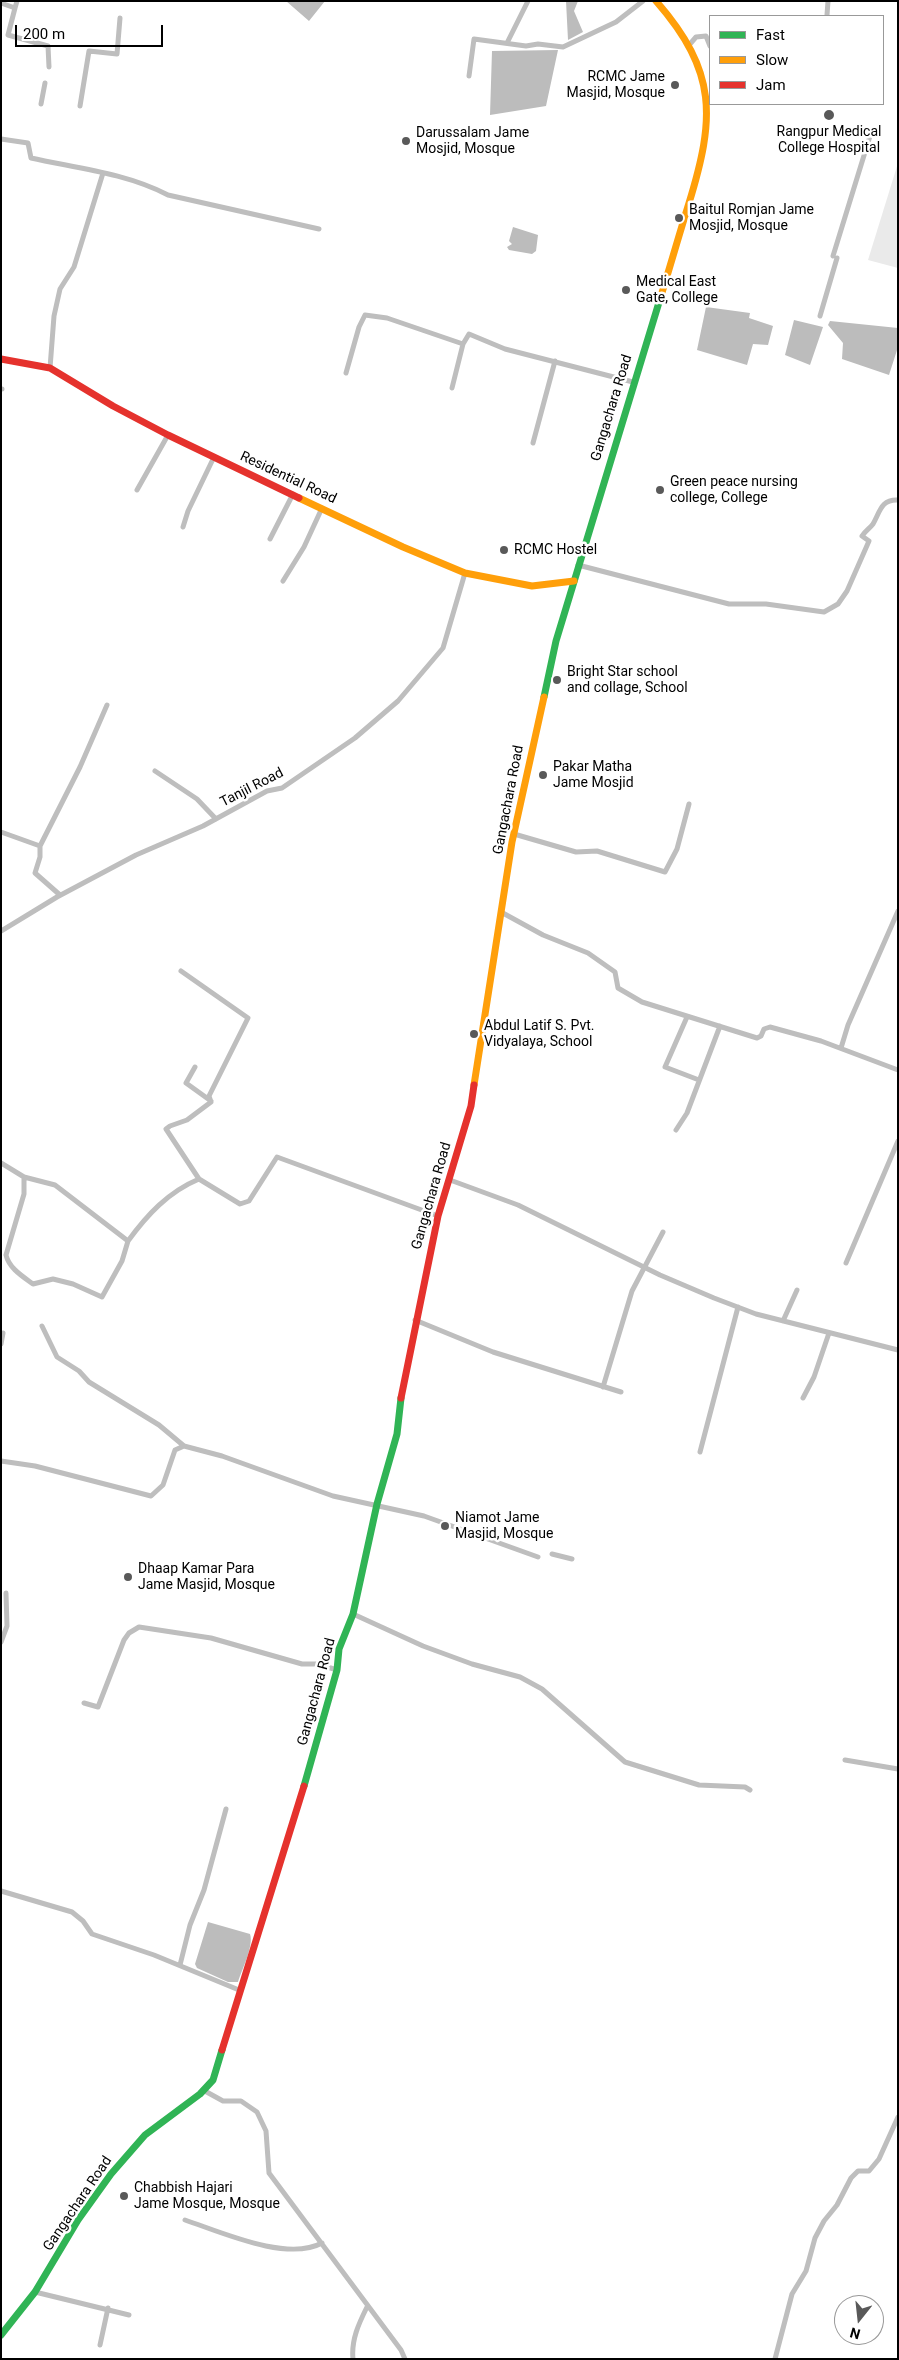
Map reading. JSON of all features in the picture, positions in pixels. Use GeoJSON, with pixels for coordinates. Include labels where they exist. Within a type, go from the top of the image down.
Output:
{"type":"FeatureCollection","features":[{"type":"Feature","properties":{"kind":"main road","name":"Gangachara Road"},"geometry":{"type":"LineString","coordinates":[[1,2335],[35,2292],[78,2220],[111,2174],[144,2135],[203,2090],[213,2080],[337,1670],[339,1649],[354,1614],[377,1504],[397,1434],[402,1386],[438,1216],[471,1106],[514,834],[545,685],[578,565],[706,142],[707,93],[703,74],[690,44],[670,16],[656,1]]}},
{"type":"Feature","properties":{"kind":"main road","name":"Residential Road"},"geometry":{"type":"LineString","coordinates":[[1,359],[50,368],[113,406],[168,435],[464,573],[532,586],[574,581]]}},
{"type":"Feature","properties":{"kind":"street"},"geometry":{"type":"LineString","coordinates":[[17,1],[8,35],[48,46],[49,67]]}},
{"type":"Feature","properties":{"kind":"street"},"geometry":{"type":"LineString","coordinates":[[507,43],[528,1]]}},
{"type":"Feature","properties":{"kind":"street"},"geometry":{"type":"LineString","coordinates":[[469,76],[474,39],[526,46],[538,44],[563,47],[616,22],[643,1]]}},
{"type":"Feature","properties":{"kind":"street"},"geometry":{"type":"LineString","coordinates":[[827,15],[828,1]]}},
{"type":"Feature","properties":{"kind":"street"},"geometry":{"type":"LineString","coordinates":[[1,3],[15,8]]}},
{"type":"Feature","properties":{"kind":"street"},"geometry":{"type":"LineString","coordinates":[[80,106],[89,51],[117,54],[120,18]]}},
{"type":"Feature","properties":{"kind":"street"},"geometry":{"type":"LineString","coordinates":[[690,44],[696,37],[706,36],[709,44]]}},
{"type":"Feature","properties":{"kind":"street"},"geometry":{"type":"LineString","coordinates":[[41,104],[45,83]]}},
{"type":"Feature","properties":{"kind":"street"},"geometry":{"type":"LineString","coordinates":[[820,316],[870,136]]}},
{"type":"Feature","properties":{"kind":"street"},"geometry":{"type":"LineString","coordinates":[[1,139],[28,143],[30,158],[104,173],[156,189],[168,195],[319,229]]}},
{"type":"Feature","properties":{"kind":"street"},"geometry":{"type":"LineString","coordinates":[[50,368],[54,316],[60,289],[74,268],[104,173]]}},
{"type":"Feature","properties":{"kind":"street"},"geometry":{"type":"LineString","coordinates":[[346,373],[359,327],[365,315],[387,318],[464,344]]}},
{"type":"Feature","properties":{"kind":"street"},"geometry":{"type":"LineString","coordinates":[[452,388],[464,344],[469,334],[505,348],[633,382]]}},
{"type":"Feature","properties":{"kind":"street"},"geometry":{"type":"LineString","coordinates":[[533,444],[555,361]]}},
{"type":"Feature","properties":{"kind":"street"},"geometry":{"type":"LineString","coordinates":[[137,490],[168,435]]}},
{"type":"Feature","properties":{"kind":"street"},"geometry":{"type":"LineString","coordinates":[[183,527],[188,511],[214,457]]}},
{"type":"Feature","properties":{"kind":"street"},"geometry":{"type":"LineString","coordinates":[[270,539],[293,494]]}},
{"type":"Feature","properties":{"kind":"street"},"geometry":{"type":"LineString","coordinates":[[578,565],[729,604],[766,604],[824,612],[838,604],[847,591],[869,541],[862,536],[865,530],[872,525],[881,507],[890,500],[898,500]]}},
{"type":"Feature","properties":{"kind":"street"},"geometry":{"type":"LineString","coordinates":[[283,581],[304,547],[322,508]]}},
{"type":"Feature","properties":{"kind":"street","name":"Tanjil Road"},"geometry":{"type":"LineString","coordinates":[[1,931],[60,895],[136,855],[216,819],[268,791],[282,788],[355,738],[398,701],[443,648],[464,573]]}},
{"type":"Feature","properties":{"kind":"street"},"geometry":{"type":"LineString","coordinates":[[60,895],[36,873],[40,857],[40,846],[80,767],[107,705]]}},
{"type":"Feature","properties":{"kind":"street"},"geometry":{"type":"LineString","coordinates":[[155,771],[197,799],[216,819]]}},
{"type":"Feature","properties":{"kind":"street"},"geometry":{"type":"LineString","coordinates":[[514,834],[576,852],[597,851],[665,872],[677,850],[689,804]]}},
{"type":"Feature","properties":{"kind":"street"},"geometry":{"type":"LineString","coordinates":[[1,832],[40,846]]}},
{"type":"Feature","properties":{"kind":"street"},"geometry":{"type":"LineString","coordinates":[[841,1048],[855,1007],[898,911]]}},
{"type":"Feature","properties":{"kind":"street"},"geometry":{"type":"LineString","coordinates":[[501,912],[543,935],[588,953],[615,972],[618,988],[642,1002],[759,1038],[764,1029],[770,1027],[841,1048],[898,1070]]}},
{"type":"Feature","properties":{"kind":"street"},"geometry":{"type":"LineString","coordinates":[[181,971],[248,1018],[209,1096],[211,1101]]}},
{"type":"Feature","properties":{"kind":"street"},"geometry":{"type":"LineString","coordinates":[[687,1017],[665,1067],[699,1080]]}},
{"type":"Feature","properties":{"kind":"street"},"geometry":{"type":"LineString","coordinates":[[676,1130],[687,1113],[720,1026]]}},
{"type":"Feature","properties":{"kind":"street"},"geometry":{"type":"LineString","coordinates":[[194,1067],[186,1083],[211,1101]]}},
{"type":"Feature","properties":{"kind":"street"},"geometry":{"type":"LineString","coordinates":[[211,1101],[187,1120],[170,1126],[166,1129],[166,1133],[199,1179],[240,1204],[245,1204],[249,1201],[273,1160],[281,1157],[438,1216]]}},
{"type":"Feature","properties":{"kind":"street"},"geometry":{"type":"LineString","coordinates":[[846,1263],[898,1141]]}},
{"type":"Feature","properties":{"kind":"street"},"geometry":{"type":"LineString","coordinates":[[1,1163],[24,1177],[55,1185],[128,1241]]}},
{"type":"Feature","properties":{"kind":"street"},"geometry":{"type":"LineString","coordinates":[[24,1177],[24,1194],[6,1255],[8,1262],[33,1284],[54,1279],[73,1284],[102,1297],[122,1261],[128,1241],[149,1214],[187,1184],[199,1179]]}},
{"type":"Feature","properties":{"kind":"street"},"geometry":{"type":"LineString","coordinates":[[450,1180],[518,1205],[645,1267],[738,1307],[783,1321],[898,1350]]}},
{"type":"Feature","properties":{"kind":"street"},"geometry":{"type":"LineString","coordinates":[[603,1387],[632,1290],[664,1232]]}},
{"type":"Feature","properties":{"kind":"street"},"geometry":{"type":"LineString","coordinates":[[783,1321],[797,1290]]}},
{"type":"Feature","properties":{"kind":"street"},"geometry":{"type":"LineString","coordinates":[[700,1452],[738,1307]]}},
{"type":"Feature","properties":{"kind":"street"},"geometry":{"type":"LineString","coordinates":[[415,1320],[493,1352],[564,1372],[621,1392]]}},
{"type":"Feature","properties":{"kind":"street"},"geometry":{"type":"LineString","coordinates":[[42,1326],[58,1357],[79,1371],[89,1382],[159,1425],[184,1446],[222,1456],[333,1496],[377,1504],[424,1516],[538,1557]]}},
{"type":"Feature","properties":{"kind":"street"},"geometry":{"type":"LineString","coordinates":[[1,1344],[3,1333]]}},
{"type":"Feature","properties":{"kind":"street"},"geometry":{"type":"LineString","coordinates":[[803,1398],[814,1378],[829,1333]]}},
{"type":"Feature","properties":{"kind":"street"},"geometry":{"type":"LineString","coordinates":[[1,1461],[35,1466],[151,1496],[163,1485],[175,1450],[184,1446]]}},
{"type":"Feature","properties":{"kind":"street"},"geometry":{"type":"LineString","coordinates":[[552,1554],[572,1559]]}},
{"type":"Feature","properties":{"kind":"street"},"geometry":{"type":"LineString","coordinates":[[1,1642],[7,1626],[6,1593]]}},
{"type":"Feature","properties":{"kind":"street"},"geometry":{"type":"LineString","coordinates":[[354,1614],[423,1646],[472,1664],[520,1677],[542,1689],[625,1762],[699,1786],[745,1787],[750,1790]]}},
{"type":"Feature","properties":{"kind":"street"},"geometry":{"type":"LineString","coordinates":[[84,1703],[98,1706],[124,1640],[129,1633],[139,1628],[211,1638],[302,1664],[318,1664],[337,1670]]}},
{"type":"Feature","properties":{"kind":"street"},"geometry":{"type":"LineString","coordinates":[[846,1760],[898,1769]]}},
{"type":"Feature","properties":{"kind":"street"},"geometry":{"type":"LineString","coordinates":[[180,1965],[226,1809]]}},
{"type":"Feature","properties":{"kind":"street"},"geometry":{"type":"LineString","coordinates":[[1,1891],[72,1912],[83,1921],[92,1934],[180,1965],[239,1990]]}},
{"type":"Feature","properties":{"kind":"street"},"geometry":{"type":"LineString","coordinates":[[203,2090],[223,2101],[241,2101],[257,2112],[266,2131],[269,2173],[401,2350],[405,2359]]}},
{"type":"Feature","properties":{"kind":"street"},"geometry":{"type":"LineString","coordinates":[[775,2359],[792,2294],[806,2271],[815,2238],[824,2221],[838,2205],[851,2178],[858,2171],[869,2171],[880,2159],[898,2117]]}},
{"type":"Feature","properties":{"kind":"street"},"geometry":{"type":"LineString","coordinates":[[185,2220],[246,2240],[293,2250],[312,2248],[322,2243]]}},
{"type":"Feature","properties":{"kind":"street"},"geometry":{"type":"LineString","coordinates":[[35,2292],[108,2308],[129,2315]]}},
{"type":"Feature","properties":{"kind":"street"},"geometry":{"type":"LineString","coordinates":[[353,2359],[352,2349],[358,2325],[368,2307]]}},
{"type":"Feature","properties":{"kind":"street"},"geometry":{"type":"LineString","coordinates":[[100,2345],[108,2308]]}},
{"type":"Feature","properties":{"kind":"shaded area"},"geometry":{"type":"Polygon","coordinates":[[[286,1],[325,1],[309,21],[286,1]]]}},
{"type":"Feature","properties":{"kind":"shaded area"},"geometry":{"type":"Polygon","coordinates":[[[566,1],[578,1],[574,11],[583,32],[568,40],[566,1]]]}},
{"type":"Feature","properties":{"kind":"shaded area"},"geometry":{"type":"Polygon","coordinates":[[[558,50],[546,106],[490,115],[492,51],[558,50]]]}},
{"type":"Feature","properties":{"kind":"shaded area"},"geometry":{"type":"Polygon","coordinates":[[[898,163],[898,268],[868,260],[898,163]]]}},
{"type":"Feature","properties":{"kind":"shaded area"},"geometry":{"type":"Polygon","coordinates":[[[513,227],[538,235],[536,251],[532,254],[509,250],[507,247],[512,244],[509,241],[513,227]]]}},
{"type":"Feature","properties":{"kind":"shaded area"},"geometry":{"type":"Polygon","coordinates":[[[706,307],[750,313],[749,318],[773,326],[768,345],[753,344],[747,365],[697,350],[706,307]]]}},
{"type":"Feature","properties":{"kind":"shaded area"},"geometry":{"type":"Polygon","coordinates":[[[794,320],[823,327],[810,365],[785,355],[794,320]]]}},
{"type":"Feature","properties":{"kind":"shaded area"},"geometry":{"type":"Polygon","coordinates":[[[830,321],[898,328],[898,347],[889,375],[842,359],[843,343],[828,325],[830,321]]]}},
{"type":"Feature","properties":{"kind":"shaded area"},"geometry":{"type":"Polygon","coordinates":[[[208,1922],[250,1934],[249,1951],[238,1982],[228,1982],[197,1968],[195,1964],[208,1922]]]}},
{"type":"Feature","properties":{"kind":"traffic: fast"},"geometry":{"type":"LineString","coordinates":[[544,697],[556,641],[660,299]]}},
{"type":"Feature","properties":{"kind":"traffic: fast"},"geometry":{"type":"LineString","coordinates":[[304,1786],[337,1670],[339,1649],[353,1614],[377,1504],[397,1434],[401,1398]]}},
{"type":"Feature","properties":{"kind":"traffic: fast"},"geometry":{"type":"LineString","coordinates":[[1,2335],[35,2292],[78,2220],[111,2174],[145,2135],[200,2094],[213,2080],[222,2050]]}},
{"type":"Feature","properties":{"kind":"traffic: slow"},"geometry":{"type":"LineString","coordinates":[[656,1],[691,51],[701,74],[706,97],[704,146],[698,173],[660,299]]}},
{"type":"Feature","properties":{"kind":"traffic: slow"},"geometry":{"type":"LineString","coordinates":[[299,498],[403,547],[465,573],[532,586],[574,581]]}},
{"type":"Feature","properties":{"kind":"traffic: slow"},"geometry":{"type":"LineString","coordinates":[[474,1085],[512,842],[544,697]]}},
{"type":"Feature","properties":{"kind":"traffic: jam"},"geometry":{"type":"LineString","coordinates":[[1,359],[50,368],[113,406],[168,435],[299,498]]}},
{"type":"Feature","properties":{"kind":"traffic: jam"},"geometry":{"type":"LineString","coordinates":[[401,1398],[438,1216],[471,1106],[474,1085]]}},
{"type":"Feature","properties":{"kind":"traffic: jam"},"geometry":{"type":"LineString","coordinates":[[222,2050],[304,1786]]}},
{"type":"Feature","properties":{"kind":"place","name":"RCMC Jame Masjid, Mosque"},"geometry":{"type":"Point","coordinates":[675,85]}},
{"type":"Feature","properties":{"kind":"place","name":"Rangpur Medical College Hospital"},"geometry":{"type":"Point","coordinates":[829,115]}},
{"type":"Feature","properties":{"kind":"place","name":"Darussalam Jame Mosjid, Mosque"},"geometry":{"type":"Point","coordinates":[406,141]}},
{"type":"Feature","properties":{"kind":"place","name":"Baitul Romjan Jame Mosjid, Mosque"},"geometry":{"type":"Point","coordinates":[679,218]}},
{"type":"Feature","properties":{"kind":"place","name":"Medical East Gate, College"},"geometry":{"type":"Point","coordinates":[626,290]}},
{"type":"Feature","properties":{"kind":"place","name":"Green peace nursing college, College"},"geometry":{"type":"Point","coordinates":[660,490]}},
{"type":"Feature","properties":{"kind":"place","name":"RCMC Hostel"},"geometry":{"type":"Point","coordinates":[504,550]}},
{"type":"Feature","properties":{"kind":"place","name":"Bright Star school and collage, School"},"geometry":{"type":"Point","coordinates":[557,680]}},
{"type":"Feature","properties":{"kind":"place","name":"Pakar Matha Jame Mosjid"},"geometry":{"type":"Point","coordinates":[543,775]}},
{"type":"Feature","properties":{"kind":"place","name":"Abdul Latif S. Pvt. Vidyalaya, School"},"geometry":{"type":"Point","coordinates":[474,1034]}},
{"type":"Feature","properties":{"kind":"place","name":"Niamot Jame Masjid, Mosque"},"geometry":{"type":"Point","coordinates":[445,1526]}},
{"type":"Feature","properties":{"kind":"place","name":"Dhaap Kamar Para Jame Masjid, Mosque"},"geometry":{"type":"Point","coordinates":[128,1577]}},
{"type":"Feature","properties":{"kind":"place","name":"Chabbish Hajari Jame Mosque, Mosque"},"geometry":{"type":"Point","coordinates":[124,2196]}}]}
